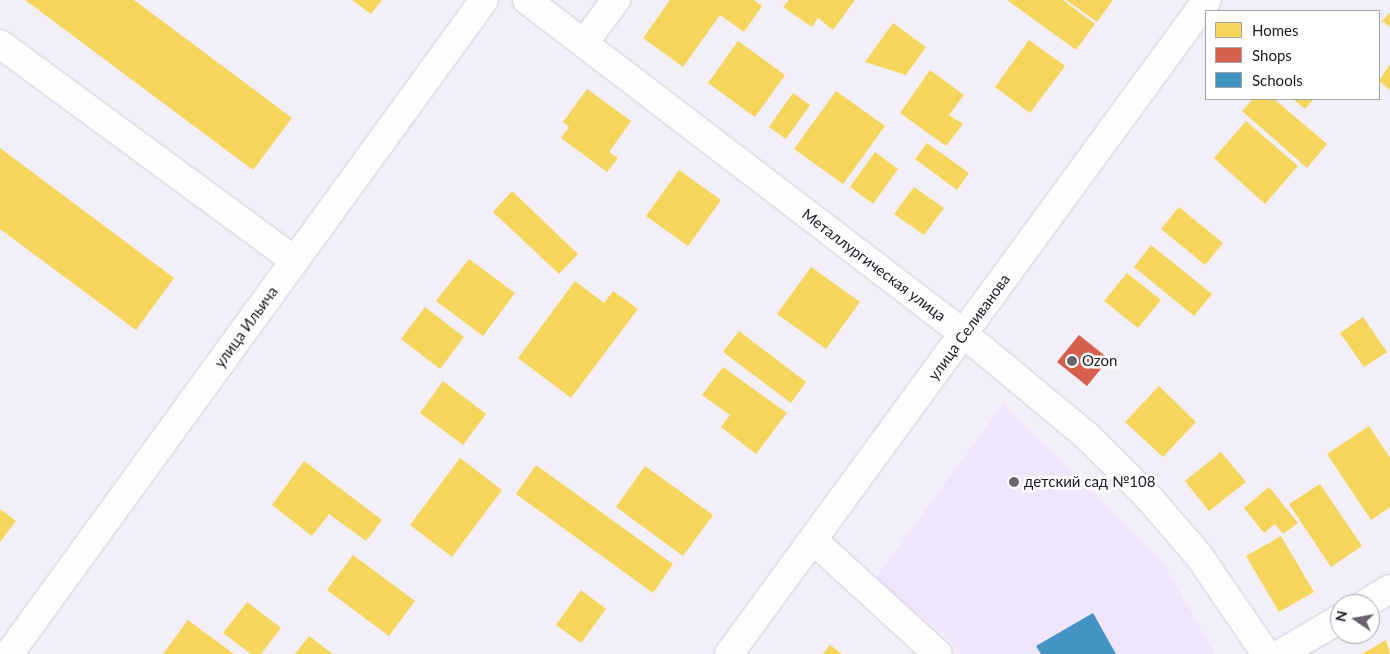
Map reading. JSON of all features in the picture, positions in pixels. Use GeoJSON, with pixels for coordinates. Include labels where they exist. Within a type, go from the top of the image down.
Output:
{"type":"FeatureCollection","features":[{"type":"Feature","properties":{"kind":"street","name":"улица Ильича"},"geometry":{"type":"LineString","coordinates":[[9,654],[484,0]]}},
{"type":"Feature","properties":{"kind":"street","name":"Металлургическая улица"},"geometry":{"type":"LineString","coordinates":[[527,0],[964,334],[1087,436],[1150,498],[1199,556],[1266,654]]}},
{"type":"Feature","properties":{"kind":"street"},"geometry":{"type":"LineString","coordinates":[[584,43],[616,0]]}},
{"type":"Feature","properties":{"kind":"street","name":"улица Селиванова"},"geometry":{"type":"LineString","coordinates":[[729,654],[1207,0]]}},
{"type":"Feature","properties":{"kind":"street"},"geometry":{"type":"LineString","coordinates":[[0,44],[295,260]]}},
{"type":"Feature","properties":{"kind":"street"},"geometry":{"type":"LineString","coordinates":[[813,540],[938,654]]}},
{"type":"Feature","properties":{"kind":"street"},"geometry":{"type":"LineString","coordinates":[[1280,654],[1330,625]]}},
{"type":"Feature","properties":{"kind":"shaded area","name":"детский сад №108"},"geometry":{"type":"Polygon","coordinates":[[[1003,404],[1162,561],[1215,654],[962,654],[943,634],[875,579],[1003,404]]]}},
{"type":"Feature","properties":{"kind":"building: Homes"},"geometry":{"type":"Polygon","coordinates":[[[25,0],[134,0],[292,118],[253,170],[25,0]]]}},
{"type":"Feature","properties":{"kind":"building: Homes"},"geometry":{"type":"Polygon","coordinates":[[[352,0],[382,0],[371,14],[352,0]]]}},
{"type":"Feature","properties":{"kind":"building: Homes"},"geometry":{"type":"Polygon","coordinates":[[[670,0],[754,0],[762,6],[744,32],[720,15],[683,67],[643,38],[670,0]]]}},
{"type":"Feature","properties":{"kind":"building: Homes"},"geometry":{"type":"Polygon","coordinates":[[[789,0],[855,0],[833,30],[818,18],[812,27],[783,7],[789,0]]]}},
{"type":"Feature","properties":{"kind":"building: Homes"},"geometry":{"type":"Polygon","coordinates":[[[1007,0],[1063,0],[1095,24],[1076,50],[1007,0]]]}},
{"type":"Feature","properties":{"kind":"building: Homes"},"geometry":{"type":"Polygon","coordinates":[[[1066,0],[1113,0],[1097,22],[1066,0]]]}},
{"type":"Feature","properties":{"kind":"building: Homes"},"geometry":{"type":"Polygon","coordinates":[[[1390,12],[1390,27],[1382,21],[1390,12]]]}},
{"type":"Feature","properties":{"kind":"building: Homes"},"geometry":{"type":"Polygon","coordinates":[[[893,23],[926,47],[906,75],[865,62],[893,23]]]}},
{"type":"Feature","properties":{"kind":"building: Homes"},"geometry":{"type":"Polygon","coordinates":[[[1029,40],[1065,66],[1030,113],[995,87],[1029,40]]]}},
{"type":"Feature","properties":{"kind":"building: Homes"},"geometry":{"type":"Polygon","coordinates":[[[738,41],[785,75],[755,117],[708,83],[738,41]]]}},
{"type":"Feature","properties":{"kind":"building: Homes"},"geometry":{"type":"Polygon","coordinates":[[[1390,64],[1390,90],[1380,82],[1390,64]]]}},
{"type":"Feature","properties":{"kind":"building: Homes"},"geometry":{"type":"Polygon","coordinates":[[[930,70],[964,95],[949,115],[963,124],[946,146],[900,113],[930,70]]]}},
{"type":"Feature","properties":{"kind":"building: Homes"},"geometry":{"type":"Polygon","coordinates":[[[587,89],[631,121],[609,152],[618,158],[607,172],[561,138],[569,127],[563,122],[587,89]]]}},
{"type":"Feature","properties":{"kind":"building: Homes"},"geometry":{"type":"Polygon","coordinates":[[[836,91],[885,126],[843,184],[794,149],[836,91]]]}},
{"type":"Feature","properties":{"kind":"building: Homes"},"geometry":{"type":"Polygon","coordinates":[[[793,93],[810,105],[786,139],[769,127],[793,93]]]}},
{"type":"Feature","properties":{"kind":"building: Homes"},"geometry":{"type":"Polygon","coordinates":[[[1252,100],[1275,100],[1327,144],[1307,168],[1242,111],[1252,100]]]}},
{"type":"Feature","properties":{"kind":"building: Homes"},"geometry":{"type":"Polygon","coordinates":[[[1294,100],[1313,100],[1305,109],[1294,100]]]}},
{"type":"Feature","properties":{"kind":"building: Homes"},"geometry":{"type":"Polygon","coordinates":[[[1246,121],[1298,166],[1265,204],[1214,158],[1246,121]]]}},
{"type":"Feature","properties":{"kind":"building: Homes"},"geometry":{"type":"Polygon","coordinates":[[[927,143],[969,173],[957,190],[915,159],[927,143]]]}},
{"type":"Feature","properties":{"kind":"building: Homes"},"geometry":{"type":"Polygon","coordinates":[[[0,148],[174,278],[136,330],[0,229],[0,148]]]}},
{"type":"Feature","properties":{"kind":"building: Homes"},"geometry":{"type":"Polygon","coordinates":[[[875,152],[898,169],[873,204],[850,187],[875,152]]]}},
{"type":"Feature","properties":{"kind":"building: Homes"},"geometry":{"type":"Polygon","coordinates":[[[679,170],[721,200],[688,246],[646,216],[679,170]]]}},
{"type":"Feature","properties":{"kind":"building: Homes"},"geometry":{"type":"Polygon","coordinates":[[[914,187],[944,208],[924,235],[894,214],[914,187]]]}},
{"type":"Feature","properties":{"kind":"building: Homes"},"geometry":{"type":"Polygon","coordinates":[[[512,191],[578,254],[559,274],[493,212],[512,191]]]}},
{"type":"Feature","properties":{"kind":"building: Homes"},"geometry":{"type":"Polygon","coordinates":[[[1179,207],[1223,243],[1205,265],[1161,229],[1179,207]]]}},
{"type":"Feature","properties":{"kind":"building: Homes"},"geometry":{"type":"Polygon","coordinates":[[[1151,245],[1212,294],[1194,316],[1134,267],[1151,245]]]}},
{"type":"Feature","properties":{"kind":"building: Homes"},"geometry":{"type":"Polygon","coordinates":[[[469,259],[515,293],[483,336],[436,301],[469,259]]]}},
{"type":"Feature","properties":{"kind":"building: Homes"},"geometry":{"type":"Polygon","coordinates":[[[811,267],[860,302],[826,349],[777,314],[811,267]]]}},
{"type":"Feature","properties":{"kind":"building: Homes"},"geometry":{"type":"Polygon","coordinates":[[[1127,273],[1161,300],[1138,328],[1104,301],[1127,273]]]}},
{"type":"Feature","properties":{"kind":"building: Homes"},"geometry":{"type":"Polygon","coordinates":[[[575,281],[604,303],[613,291],[638,309],[571,398],[518,358],[575,281]]]}},
{"type":"Feature","properties":{"kind":"building: Homes"},"geometry":{"type":"Polygon","coordinates":[[[425,307],[464,337],[440,369],[401,339],[425,307]]]}},
{"type":"Feature","properties":{"kind":"building: Homes"},"geometry":{"type":"Polygon","coordinates":[[[1363,317],[1387,352],[1364,367],[1340,333],[1363,317]]]}},
{"type":"Feature","properties":{"kind":"building: Homes"},"geometry":{"type":"Polygon","coordinates":[[[739,331],[806,382],[791,403],[723,352],[739,331]]]}},
{"type":"Feature","properties":{"kind":"building: Homes"},"geometry":{"type":"Polygon","coordinates":[[[723,367],[787,413],[756,454],[721,427],[730,415],[702,395],[723,367]]]}},
{"type":"Feature","properties":{"kind":"building: Homes"},"geometry":{"type":"Polygon","coordinates":[[[443,381],[486,414],[463,445],[420,413],[443,381]]]}},
{"type":"Feature","properties":{"kind":"building: Homes"},"geometry":{"type":"Polygon","coordinates":[[[1159,386],[1196,422],[1163,457],[1125,422],[1159,386]]]}},
{"type":"Feature","properties":{"kind":"building: Homes"},"geometry":{"type":"Polygon","coordinates":[[[1369,426],[1390,458],[1390,507],[1371,520],[1327,454],[1369,426]]]}},
{"type":"Feature","properties":{"kind":"building: Homes"},"geometry":{"type":"Polygon","coordinates":[[[1221,452],[1246,482],[1209,511],[1185,481],[1221,452]]]}},
{"type":"Feature","properties":{"kind":"building: Homes"},"geometry":{"type":"Polygon","coordinates":[[[460,458],[502,490],[452,557],[410,525],[460,458]]]}},
{"type":"Feature","properties":{"kind":"building: Homes"},"geometry":{"type":"Polygon","coordinates":[[[304,461],[382,520],[366,541],[329,514],[312,536],[272,505],[304,461]]]}},
{"type":"Feature","properties":{"kind":"building: Homes"},"geometry":{"type":"Polygon","coordinates":[[[536,465],[673,564],[653,593],[516,494],[536,465]]]}},
{"type":"Feature","properties":{"kind":"building: Homes"},"geometry":{"type":"Polygon","coordinates":[[[645,466],[713,515],[683,556],[616,507],[645,466]]]}},
{"type":"Feature","properties":{"kind":"building: Homes"},"geometry":{"type":"Polygon","coordinates":[[[1320,484],[1362,546],[1331,567],[1289,504],[1320,484]]]}},
{"type":"Feature","properties":{"kind":"building: Homes"},"geometry":{"type":"Polygon","coordinates":[[[1269,487],[1298,523],[1283,534],[1275,524],[1264,533],[1244,508],[1269,487]]]}},
{"type":"Feature","properties":{"kind":"building: Homes"},"geometry":{"type":"Polygon","coordinates":[[[0,509],[16,521],[0,542],[0,509]]]}},
{"type":"Feature","properties":{"kind":"building: Homes"},"geometry":{"type":"Polygon","coordinates":[[[1281,536],[1314,592],[1279,612],[1246,556],[1281,536]]]}},
{"type":"Feature","properties":{"kind":"building: Homes"},"geometry":{"type":"Polygon","coordinates":[[[353,555],[415,601],[389,636],[327,590],[353,555]]]}},
{"type":"Feature","properties":{"kind":"building: Homes"},"geometry":{"type":"Polygon","coordinates":[[[581,590],[606,609],[581,643],[556,625],[581,590]]]}},
{"type":"Feature","properties":{"kind":"building: Homes"},"geometry":{"type":"Polygon","coordinates":[[[247,602],[281,628],[261,654],[251,654],[223,633],[247,602]]]}},
{"type":"Feature","properties":{"kind":"building: Homes"},"geometry":{"type":"Polygon","coordinates":[[[188,620],[234,654],[163,654],[188,620]]]}},
{"type":"Feature","properties":{"kind":"building: Homes"},"geometry":{"type":"Polygon","coordinates":[[[309,636],[333,654],[295,654],[309,636]]]}},
{"type":"Feature","properties":{"kind":"building: Homes"},"geometry":{"type":"Polygon","coordinates":[[[1386,640],[1390,654],[1362,654],[1380,644],[1386,640]]]}},
{"type":"Feature","properties":{"kind":"building: Homes"},"geometry":{"type":"Polygon","coordinates":[[[830,645],[842,654],[823,654],[830,645]]]}},
{"type":"Feature","properties":{"kind":"building: Shops"},"geometry":{"type":"Polygon","coordinates":[[[1079,335],[1109,359],[1087,386],[1057,362],[1079,335]]]}},
{"type":"Feature","properties":{"kind":"building: Schools"},"geometry":{"type":"Polygon","coordinates":[[[1093,613],[1116,654],[1041,654],[1036,646],[1093,613]]]}},
{"type":"Feature","properties":{"kind":"place","name":"Ozon"},"geometry":{"type":"Point","coordinates":[1072,361]}},
{"type":"Feature","properties":{"kind":"place","name":"детский сад №108"},"geometry":{"type":"Point","coordinates":[1014,482]}}]}
